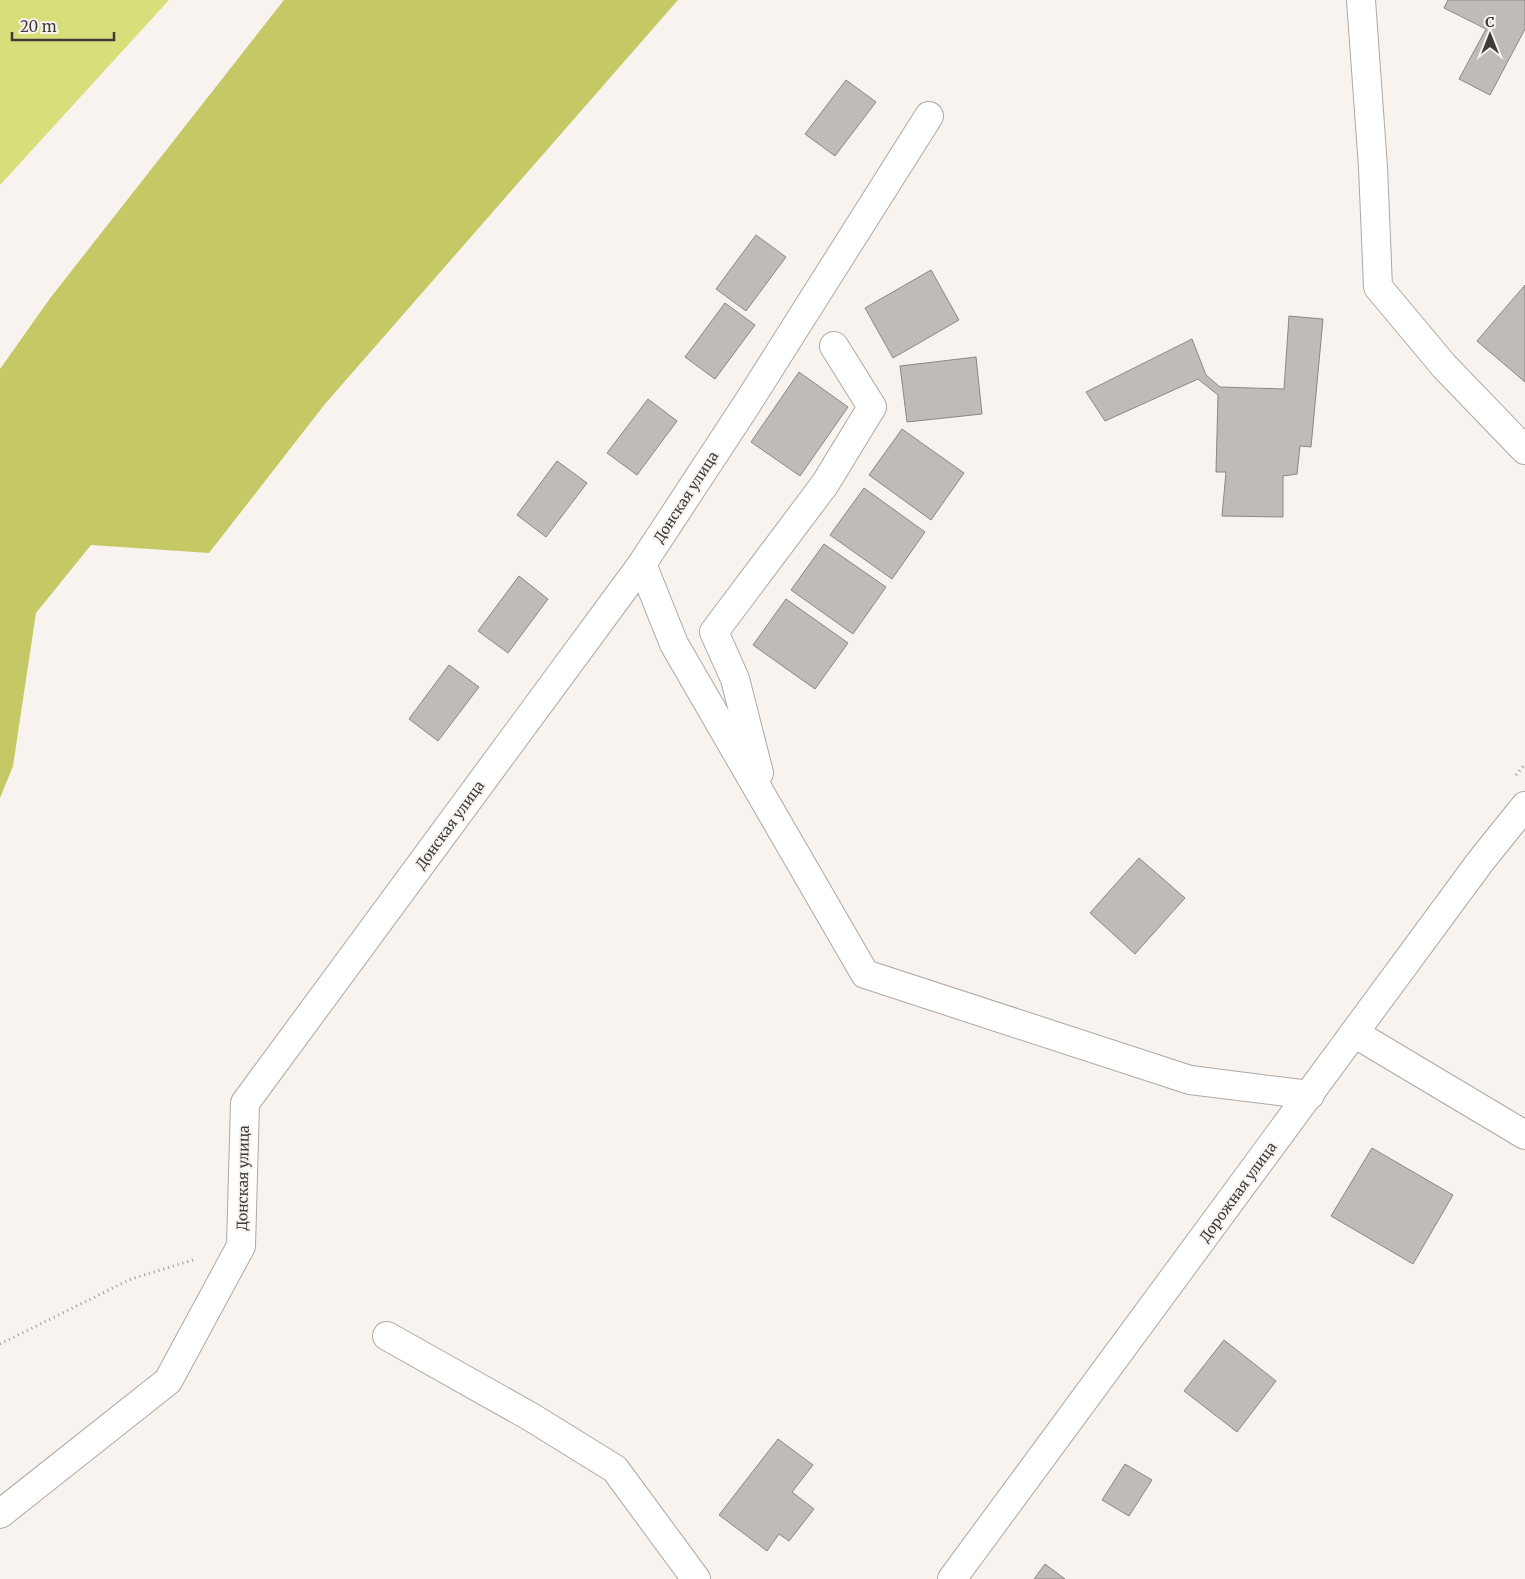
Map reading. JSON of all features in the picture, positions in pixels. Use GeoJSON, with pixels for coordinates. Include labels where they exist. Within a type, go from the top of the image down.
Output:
{"type":"FeatureCollection","features":[{"type":"Feature","properties":{"kind":"street"},"geometry":{"type":"LineString","coordinates":[[1361,0],[1374,167],[1378,287],[1444,366],[1525,450]]}},
{"type":"Feature","properties":{"kind":"street","name":"Донская улица"},"geometry":{"type":"LineString","coordinates":[[0,1514],[168,1381],[241,1246],[245,1103],[642,564],[747,404],[929,116]]}},
{"type":"Feature","properties":{"kind":"street"},"geometry":{"type":"LineString","coordinates":[[768,806],[735,679],[714,632],[825,484],[872,407],[834,346]]}},
{"type":"Feature","properties":{"kind":"street"},"geometry":{"type":"LineString","coordinates":[[642,564],[674,644],[865,974],[1190,1080],[1310,1095]]}},
{"type":"Feature","properties":{"kind":"street","name":"Дорожная улица"},"geometry":{"type":"LineString","coordinates":[[952,1579],[1480,862],[1525,806]]}},
{"type":"Feature","properties":{"kind":"street"},"geometry":{"type":"LineString","coordinates":[[1354,1033],[1525,1135]]}},
{"type":"Feature","properties":{"kind":"street"},"geometry":{"type":"LineString","coordinates":[[387,1336],[531,1417],[615,1469],[696,1579]]}},
{"type":"Feature","properties":{"kind":"path"},"geometry":{"type":"LineString","coordinates":[[0,1344],[131,1279],[241,1246]]}},
{"type":"Feature","properties":{"kind":"green space"},"geometry":{"type":"Polygon","coordinates":[[[0,0],[169,0],[0,185],[0,0]]]}},
{"type":"Feature","properties":{"kind":"green space"},"geometry":{"type":"Polygon","coordinates":[[[284,0],[678,0],[325,404],[209,553],[91,545],[36,613],[13,766],[0,798],[0,369],[51,297],[284,0]]]}},
{"type":"Feature","properties":{"kind":"building"},"geometry":{"type":"Polygon","coordinates":[[[1448,0],[1525,0],[1525,29],[1490,95],[1459,79],[1486,29],[1444,8],[1448,0]]]}},
{"type":"Feature","properties":{"kind":"building"},"geometry":{"type":"Polygon","coordinates":[[[846,80],[876,102],[835,156],[805,134],[846,80]]]}},
{"type":"Feature","properties":{"kind":"building"},"geometry":{"type":"Polygon","coordinates":[[[756,235],[786,257],[746,311],[716,289],[756,235]]]}},
{"type":"Feature","properties":{"kind":"building"},"geometry":{"type":"Polygon","coordinates":[[[931,270],[959,320],[893,358],[865,308],[931,270]]]}},
{"type":"Feature","properties":{"kind":"building"},"geometry":{"type":"Polygon","coordinates":[[[1525,285],[1525,382],[1477,341],[1525,285]]]}},
{"type":"Feature","properties":{"kind":"building"},"geometry":{"type":"Polygon","coordinates":[[[725,303],[755,325],[715,379],[685,357],[725,303]]]}},
{"type":"Feature","properties":{"kind":"building"},"geometry":{"type":"Polygon","coordinates":[[[1289,316],[1323,319],[1311,447],[1300,446],[1297,474],[1283,476],[1283,517],[1222,516],[1226,472],[1216,472],[1218,395],[1198,379],[1105,421],[1086,392],[1192,339],[1206,375],[1220,387],[1284,389],[1289,316]]]}},
{"type":"Feature","properties":{"kind":"building"},"geometry":{"type":"Polygon","coordinates":[[[976,357],[982,414],[907,422],[900,366],[976,357]]]}},
{"type":"Feature","properties":{"kind":"building"},"geometry":{"type":"Polygon","coordinates":[[[799,372],[848,407],[800,476],[751,442],[799,372]]]}},
{"type":"Feature","properties":{"kind":"building"},"geometry":{"type":"Polygon","coordinates":[[[648,399],[677,421],[637,475],[607,453],[648,399]]]}},
{"type":"Feature","properties":{"kind":"building"},"geometry":{"type":"Polygon","coordinates":[[[902,429],[964,473],[931,520],[869,475],[902,429]]]}},
{"type":"Feature","properties":{"kind":"building"},"geometry":{"type":"Polygon","coordinates":[[[557,461],[587,483],[546,537],[517,515],[557,461]]]}},
{"type":"Feature","properties":{"kind":"building"},"geometry":{"type":"Polygon","coordinates":[[[864,488],[925,532],[892,579],[830,535],[864,488]]]}},
{"type":"Feature","properties":{"kind":"building"},"geometry":{"type":"Polygon","coordinates":[[[824,544],[886,587],[853,634],[791,590],[824,544]]]}},
{"type":"Feature","properties":{"kind":"building"},"geometry":{"type":"Polygon","coordinates":[[[519,576],[548,599],[508,653],[478,631],[519,576]]]}},
{"type":"Feature","properties":{"kind":"building"},"geometry":{"type":"Polygon","coordinates":[[[786,599],[848,643],[815,689],[753,645],[786,599]]]}},
{"type":"Feature","properties":{"kind":"building"},"geometry":{"type":"Polygon","coordinates":[[[449,665],[479,687],[438,741],[409,719],[449,665]]]}},
{"type":"Feature","properties":{"kind":"building"},"geometry":{"type":"Polygon","coordinates":[[[1139,858],[1185,898],[1135,954],[1090,913],[1139,858]]]}},
{"type":"Feature","properties":{"kind":"building"},"geometry":{"type":"Polygon","coordinates":[[[1372,1148],[1453,1195],[1413,1264],[1331,1216],[1372,1148]]]}},
{"type":"Feature","properties":{"kind":"building"},"geometry":{"type":"Polygon","coordinates":[[[1224,1340],[1276,1381],[1237,1432],[1184,1391],[1224,1340]]]}},
{"type":"Feature","properties":{"kind":"building"},"geometry":{"type":"Polygon","coordinates":[[[778,1439],[813,1465],[792,1492],[814,1509],[789,1541],[779,1534],[767,1551],[719,1515],[778,1439]]]}},
{"type":"Feature","properties":{"kind":"building"},"geometry":{"type":"Polygon","coordinates":[[[1125,1464],[1152,1480],[1129,1516],[1102,1500],[1125,1464]]]}},
{"type":"Feature","properties":{"kind":"building"},"geometry":{"type":"Polygon","coordinates":[[[1045,1564],[1065,1579],[1034,1579],[1045,1564]]]}}]}
